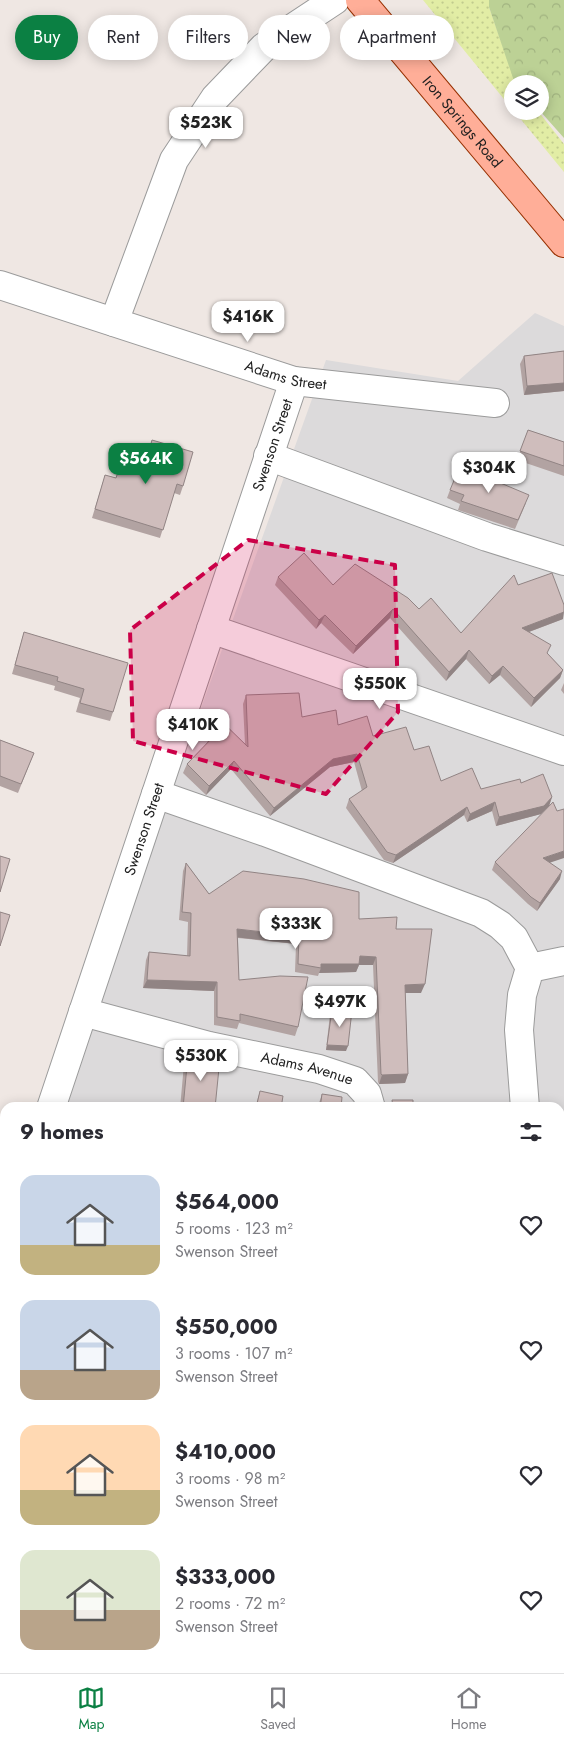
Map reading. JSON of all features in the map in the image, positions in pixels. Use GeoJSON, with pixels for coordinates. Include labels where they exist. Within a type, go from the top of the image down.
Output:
{"type":"FeatureCollection","features":[{"type":"Feature","properties":{"kind":"main road","name":"Iron Springs Road"},"geometry":{"type":"LineString","coordinates":[[360,0],[564,243]]}},
{"type":"Feature","properties":{"kind":"street"},"geometry":{"type":"LineString","coordinates":[[114,322],[174,160],[215,98],[264,47],[335,0]]}},
{"type":"Feature","properties":{"kind":"street","name":"Adams Street"},"geometry":{"type":"LineString","coordinates":[[0,285],[294,381],[495,403]]}},
{"type":"Feature","properties":{"kind":"street","name":"Swenson Street"},"geometry":{"type":"LineString","coordinates":[[53,1102],[294,381]]}},
{"type":"Feature","properties":{"kind":"street"},"geometry":{"type":"LineString","coordinates":[[268,456],[487,537],[564,561]]}},
{"type":"Feature","properties":{"kind":"street"},"geometry":{"type":"LineString","coordinates":[[211,629],[564,752]]}},
{"type":"Feature","properties":{"kind":"street"},"geometry":{"type":"LineString","coordinates":[[156,794],[265,832],[481,913],[500,926],[514,938],[530,968],[522,995],[520,1030],[525,1102]]}},
{"type":"Feature","properties":{"kind":"street"},"geometry":{"type":"LineString","coordinates":[[530,968],[564,961]]}},
{"type":"Feature","properties":{"kind":"street","name":"Adams Avenue"},"geometry":{"type":"LineString","coordinates":[[83,1012],[209,1046],[319,1069],[355,1081],[367,1094],[369,1102]]}},
{"type":"Feature","properties":{"kind":"highlighted area"},"geometry":{"type":"Polygon","coordinates":[[[248,540],[395,565],[398,712],[326,794],[133,741],[130,630],[248,540]]]}},
{"type":"Feature","properties":{"kind":"shaded area"},"geometry":{"type":"Polygon","coordinates":[[[535,313],[564,326],[564,1102],[63,1102],[139,881],[326,360],[458,381],[535,313]]]}},
{"type":"Feature","properties":{"kind":"green space"},"geometry":{"type":"Polygon","coordinates":[[[423,0],[489,0],[489,7],[513,75],[504,75],[504,99],[454,38],[454,15],[435,15],[423,0]]]}},
{"type":"Feature","properties":{"kind":"green space"},"geometry":{"type":"Polygon","coordinates":[[[489,0],[564,0],[564,138],[548,120],[549,75],[512,75],[489,7],[489,0]]]}},
{"type":"Feature","properties":{"kind":"green space"},"geometry":{"type":"Polygon","coordinates":[[[521,120],[545,120],[564,144],[564,172],[521,120]]]}},
{"type":"Feature","properties":{"kind":"building"},"geometry":{"type":"Polygon","coordinates":[[[564,351],[564,383],[527,386],[524,356],[564,351]]]}},
{"type":"Feature","properties":{"kind":"building"},"geometry":{"type":"Polygon","coordinates":[[[528,430],[564,442],[564,466],[520,451],[528,430]]]}},
{"type":"Feature","properties":{"kind":"building"},"geometry":{"type":"Polygon","coordinates":[[[152,440],[193,452],[183,486],[177,484],[163,530],[95,509],[105,475],[116,478],[125,451],[147,458],[152,440]]]}},
{"type":"Feature","properties":{"kind":"building"},"geometry":{"type":"Polygon","coordinates":[[[460,466],[529,495],[518,520],[461,501],[464,495],[450,490],[460,466]]]}},
{"type":"Feature","properties":{"kind":"building"},"geometry":{"type":"Polygon","coordinates":[[[304,553],[333,585],[355,564],[408,598],[419,609],[431,598],[461,633],[514,575],[518,585],[552,573],[564,605],[564,612],[522,628],[551,645],[547,653],[563,670],[534,698],[503,666],[492,676],[469,650],[449,672],[393,609],[356,646],[325,615],[319,620],[278,577],[304,553]]]}},
{"type":"Feature","properties":{"kind":"building"},"geometry":{"type":"Polygon","coordinates":[[[24,632],[128,663],[113,712],[80,703],[84,689],[57,681],[58,677],[15,665],[24,632]]]}},
{"type":"Feature","properties":{"kind":"building"},"geometry":{"type":"Polygon","coordinates":[[[299,693],[302,717],[336,710],[338,725],[367,716],[373,736],[406,727],[414,750],[429,746],[441,781],[472,768],[481,789],[520,779],[521,783],[543,774],[552,797],[544,806],[499,817],[495,802],[470,814],[467,807],[396,855],[387,852],[349,799],[367,787],[357,754],[333,759],[274,808],[234,761],[209,786],[187,764],[214,736],[201,721],[211,711],[248,747],[246,695],[299,693]]]}},
{"type":"Feature","properties":{"kind":"building"},"geometry":{"type":"Polygon","coordinates":[[[0,740],[34,753],[21,784],[0,776],[0,740]]]}},
{"type":"Feature","properties":{"kind":"building"},"geometry":{"type":"Polygon","coordinates":[[[553,802],[557,811],[564,809],[564,851],[543,858],[562,871],[540,903],[531,897],[495,862],[553,802]]]}},
{"type":"Feature","properties":{"kind":"building"},"geometry":{"type":"Polygon","coordinates":[[[0,856],[10,859],[0,892],[0,856]]]}},
{"type":"Feature","properties":{"kind":"building"},"geometry":{"type":"Polygon","coordinates":[[[186,863],[209,894],[243,871],[304,879],[359,892],[359,919],[397,917],[396,929],[432,929],[425,984],[405,985],[408,1074],[381,1074],[376,957],[360,956],[359,964],[321,964],[321,968],[298,964],[299,936],[237,929],[239,980],[280,976],[308,977],[298,1027],[240,1014],[240,1021],[217,1017],[217,982],[147,980],[149,952],[190,956],[191,913],[182,912],[186,863]]]}},
{"type":"Feature","properties":{"kind":"building"},"geometry":{"type":"Polygon","coordinates":[[[0,912],[10,915],[0,946],[0,912]]]}},
{"type":"Feature","properties":{"kind":"building"},"geometry":{"type":"Polygon","coordinates":[[[332,1010],[352,1010],[348,1046],[327,1045],[332,1010]]]}},
{"type":"Feature","properties":{"kind":"building"},"geometry":{"type":"Polygon","coordinates":[[[188,1055],[220,1058],[216,1102],[184,1102],[188,1055]]]}},
{"type":"Feature","properties":{"kind":"building"},"geometry":{"type":"Polygon","coordinates":[[[260,1091],[283,1096],[282,1102],[257,1102],[260,1091]]]}},
{"type":"Feature","properties":{"kind":"building"},"geometry":{"type":"Polygon","coordinates":[[[322,1094],[342,1097],[342,1102],[321,1102],[322,1094]]]}},
{"type":"Feature","properties":{"kind":"building"},"geometry":{"type":"Polygon","coordinates":[[[392,1100],[413,1100],[413,1102],[392,1102],[392,1100]]]}}]}
